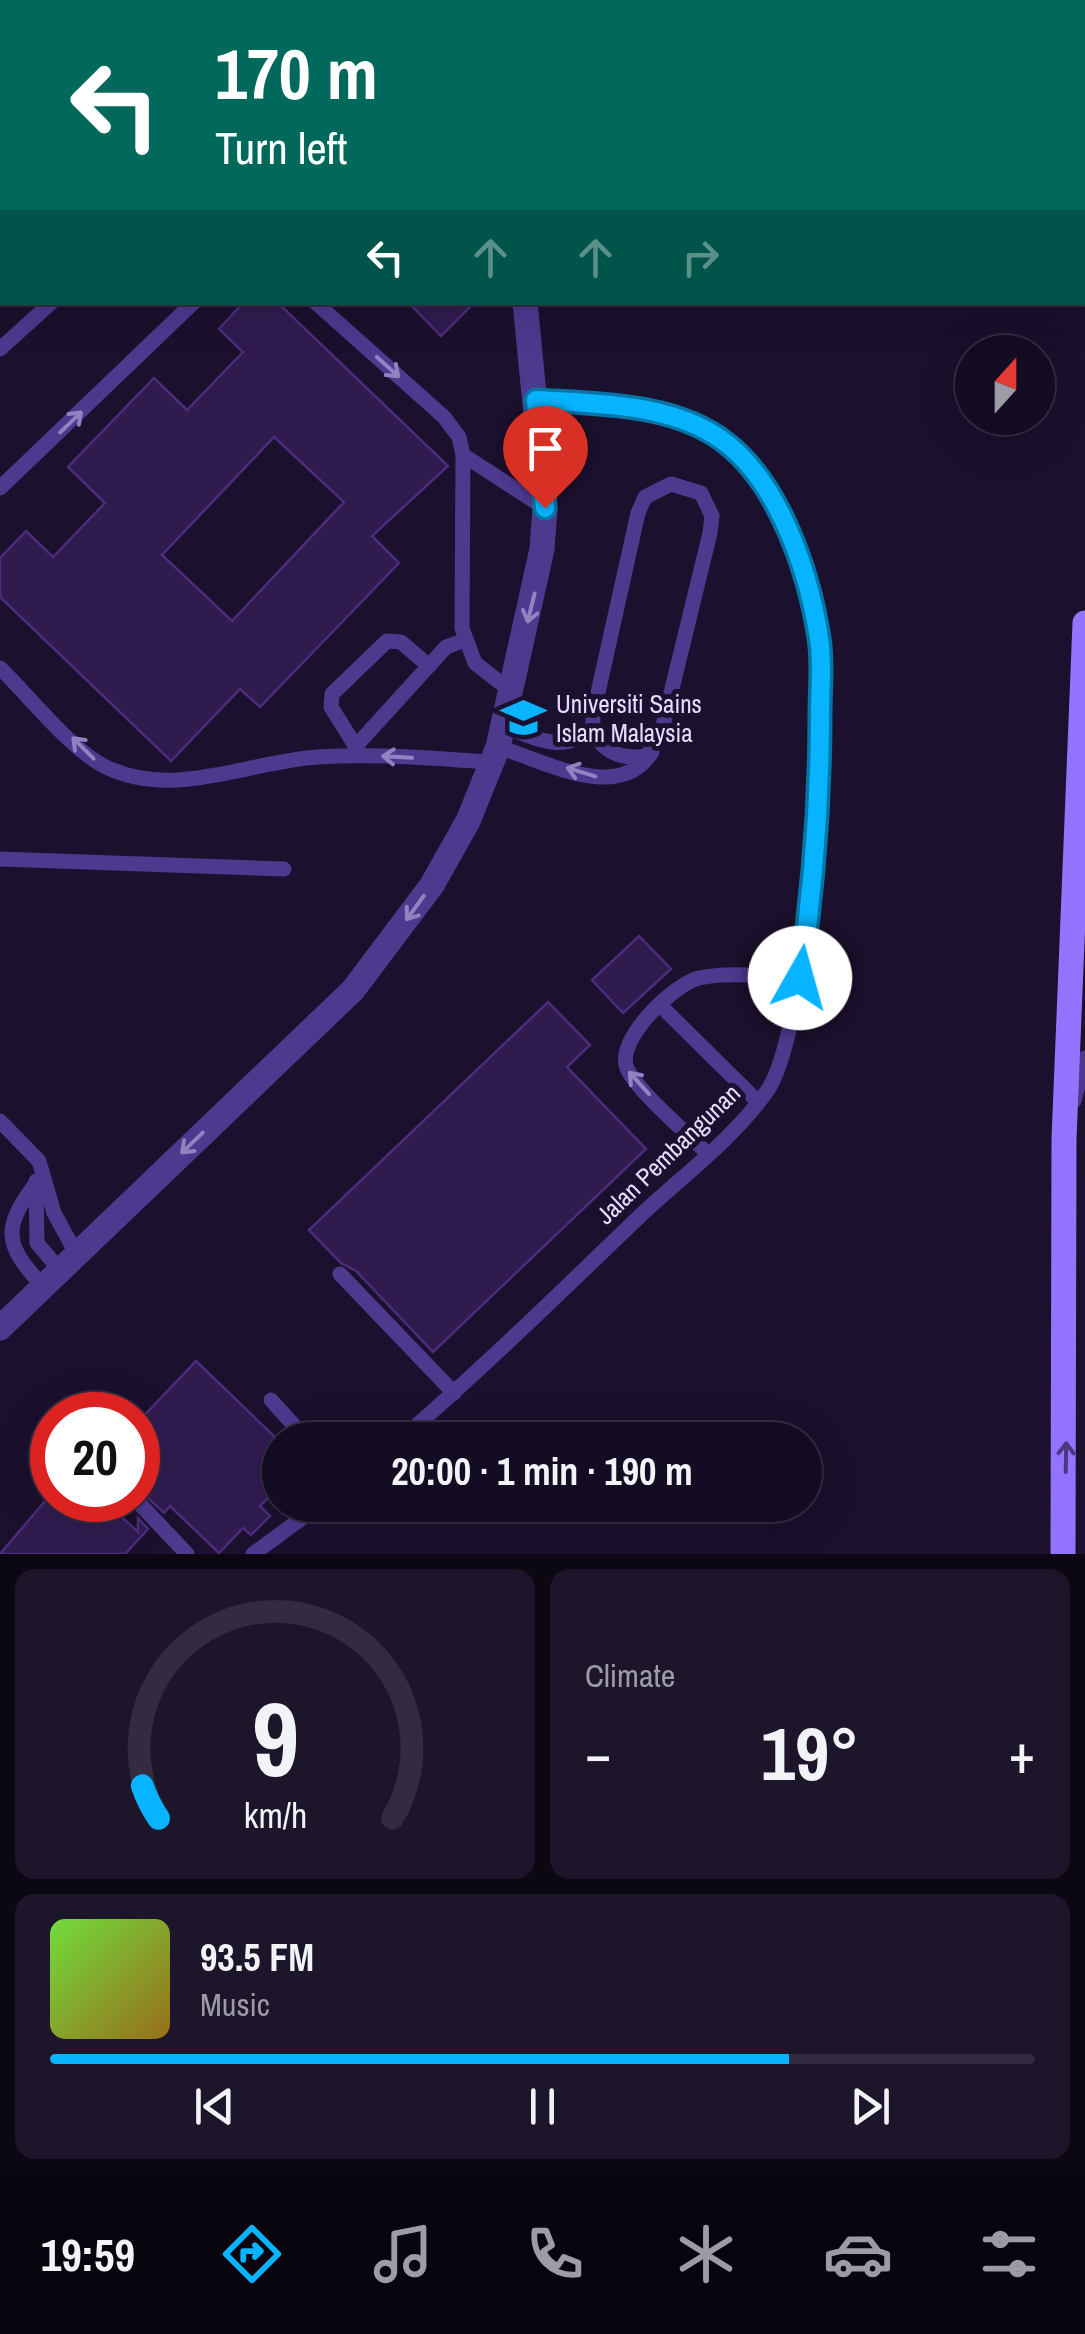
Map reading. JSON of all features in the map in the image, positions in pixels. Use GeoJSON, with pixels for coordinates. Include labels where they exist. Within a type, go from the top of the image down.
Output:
{"type":"FeatureCollection","features":[{"type":"Feature","properties":{"kind":"street"},"geometry":{"type":"LineString","coordinates":[[0,1328],[353,990],[432,885],[468,821],[499,745],[536,588],[545,508],[525,305]]}},
{"type":"Feature","properties":{"kind":"street"},"geometry":{"type":"LineString","coordinates":[[1063,1554],[1064,1139],[1072,847],[1085,622]]}},
{"type":"Feature","properties":{"kind":"lane"},"geometry":{"type":"LineString","coordinates":[[0,349],[49,305]]}},
{"type":"Feature","properties":{"kind":"lane"},"geometry":{"type":"LineString","coordinates":[[0,488],[191,305]]}},
{"type":"Feature","properties":{"kind":"lane"},"geometry":{"type":"LineString","coordinates":[[318,305],[444,417],[459,438],[463,455],[462,628],[475,663],[512,691]]}},
{"type":"Feature","properties":{"kind":"lane","name":"Jalan Pembangunan"},"geometry":{"type":"LineString","coordinates":[[421,1422],[707,1154],[757,1102],[776,1072],[800,978],[819,768],[820,641],[794,546],[750,467],[727,443],[701,428],[623,406],[536,400]]}},
{"type":"Feature","properties":{"kind":"lane"},"geometry":{"type":"LineString","coordinates":[[463,455],[545,508]]}},
{"type":"Feature","properties":{"kind":"lane"},"geometry":{"type":"LineString","coordinates":[[499,745],[600,778],[618,778],[643,766],[654,748],[668,714],[710,533],[708,504],[701,493],[685,485],[657,489],[646,497],[638,514],[592,730],[596,740],[618,754],[633,758],[654,748]]}},
{"type":"Feature","properties":{"kind":"lane"},"geometry":{"type":"LineString","coordinates":[[358,751],[446,647],[466,640]]}},
{"type":"Feature","properties":{"kind":"lane"},"geometry":{"type":"LineString","coordinates":[[358,751],[331,707],[332,694],[387,641],[401,642],[428,666]]}},
{"type":"Feature","properties":{"kind":"lane"},"geometry":{"type":"LineString","coordinates":[[0,668],[95,760],[124,774],[218,778],[285,760],[358,751],[560,745],[579,740],[592,730]]}},
{"type":"Feature","properties":{"kind":"lane"},"geometry":{"type":"LineString","coordinates":[[1072,847],[1085,908]]}},
{"type":"Feature","properties":{"kind":"lane"},"geometry":{"type":"LineString","coordinates":[[0,859],[284,870]]}},
{"type":"Feature","properties":{"kind":"lane"},"geometry":{"type":"LineString","coordinates":[[707,1154],[626,1067],[632,1034],[660,1005],[702,977],[800,978]]}},
{"type":"Feature","properties":{"kind":"lane"},"geometry":{"type":"LineString","coordinates":[[660,1005],[757,1102]]}},
{"type":"Feature","properties":{"kind":"lane"},"geometry":{"type":"LineString","coordinates":[[1064,1139],[1085,1058]]}},
{"type":"Feature","properties":{"kind":"lane"},"geometry":{"type":"LineString","coordinates":[[0,1120],[38,1160],[54,1213],[59,1269]]}},
{"type":"Feature","properties":{"kind":"lane"},"geometry":{"type":"LineString","coordinates":[[38,1160],[38,1243],[59,1269]]}},
{"type":"Feature","properties":{"kind":"lane"},"geometry":{"type":"LineString","coordinates":[[36,1183],[16,1210],[12,1244],[18,1260],[59,1269]]}},
{"type":"Feature","properties":{"kind":"lane"},"geometry":{"type":"LineString","coordinates":[[340,1274],[454,1393]]}},
{"type":"Feature","properties":{"kind":"lane"},"geometry":{"type":"LineString","coordinates":[[271,1400],[291,1422]]}},
{"type":"Feature","properties":{"kind":"lane"},"geometry":{"type":"LineString","coordinates":[[154,1522],[177,1550]]}},
{"type":"Feature","properties":{"kind":"lane"},"geometry":{"type":"LineString","coordinates":[[253,1554],[297,1522]]}},
{"type":"Feature","properties":{"kind":"building"},"geometry":{"type":"Polygon","coordinates":[[[241,305],[280,305],[448,466],[372,536],[399,563],[260,707],[240,689],[171,761],[0,597],[0,558],[26,531],[53,557],[105,503],[68,467],[154,378],[187,410],[243,352],[219,329],[241,305]],[[274,437],[162,555],[232,621],[344,502],[274,437]]]}},
{"type":"Feature","properties":{"kind":"building"},"geometry":{"type":"Polygon","coordinates":[[[411,305],[472,305],[441,336],[411,305]]]}},
{"type":"Feature","properties":{"kind":"building"},"geometry":{"type":"Polygon","coordinates":[[[639,936],[671,969],[623,1013],[592,980],[639,936]]]}},
{"type":"Feature","properties":{"kind":"building"},"geometry":{"type":"Polygon","coordinates":[[[548,1002],[590,1045],[567,1067],[646,1149],[433,1352],[356,1271],[341,1263],[309,1230],[548,1002]]]}},
{"type":"Feature","properties":{"kind":"building"},"geometry":{"type":"Polygon","coordinates":[[[196,1361],[262,1425],[260,1506],[264,1522],[251,1535],[243,1528],[219,1553],[170,1506],[164,1513],[160,1509],[160,1399],[196,1361]]]}},
{"type":"Feature","properties":{"kind":"building"},"geometry":{"type":"Polygon","coordinates":[[[30,1519],[30,1522],[127,1522],[138,1532],[138,1522],[142,1522],[148,1529],[125,1554],[0,1554],[30,1519]]]}},
{"type":"Feature","properties":{"kind":"place","name":"Universiti Sains Islam Malaysia"},"geometry":{"type":"Point","coordinates":[523,718]}},
{"type":"Feature","properties":{"kind":"route"},"geometry":{"type":"LineString","coordinates":[[545,508],[536,400],[623,406],[701,428],[727,443],[750,467],[774,507],[794,546],[820,641],[819,768],[800,978]]}}]}
